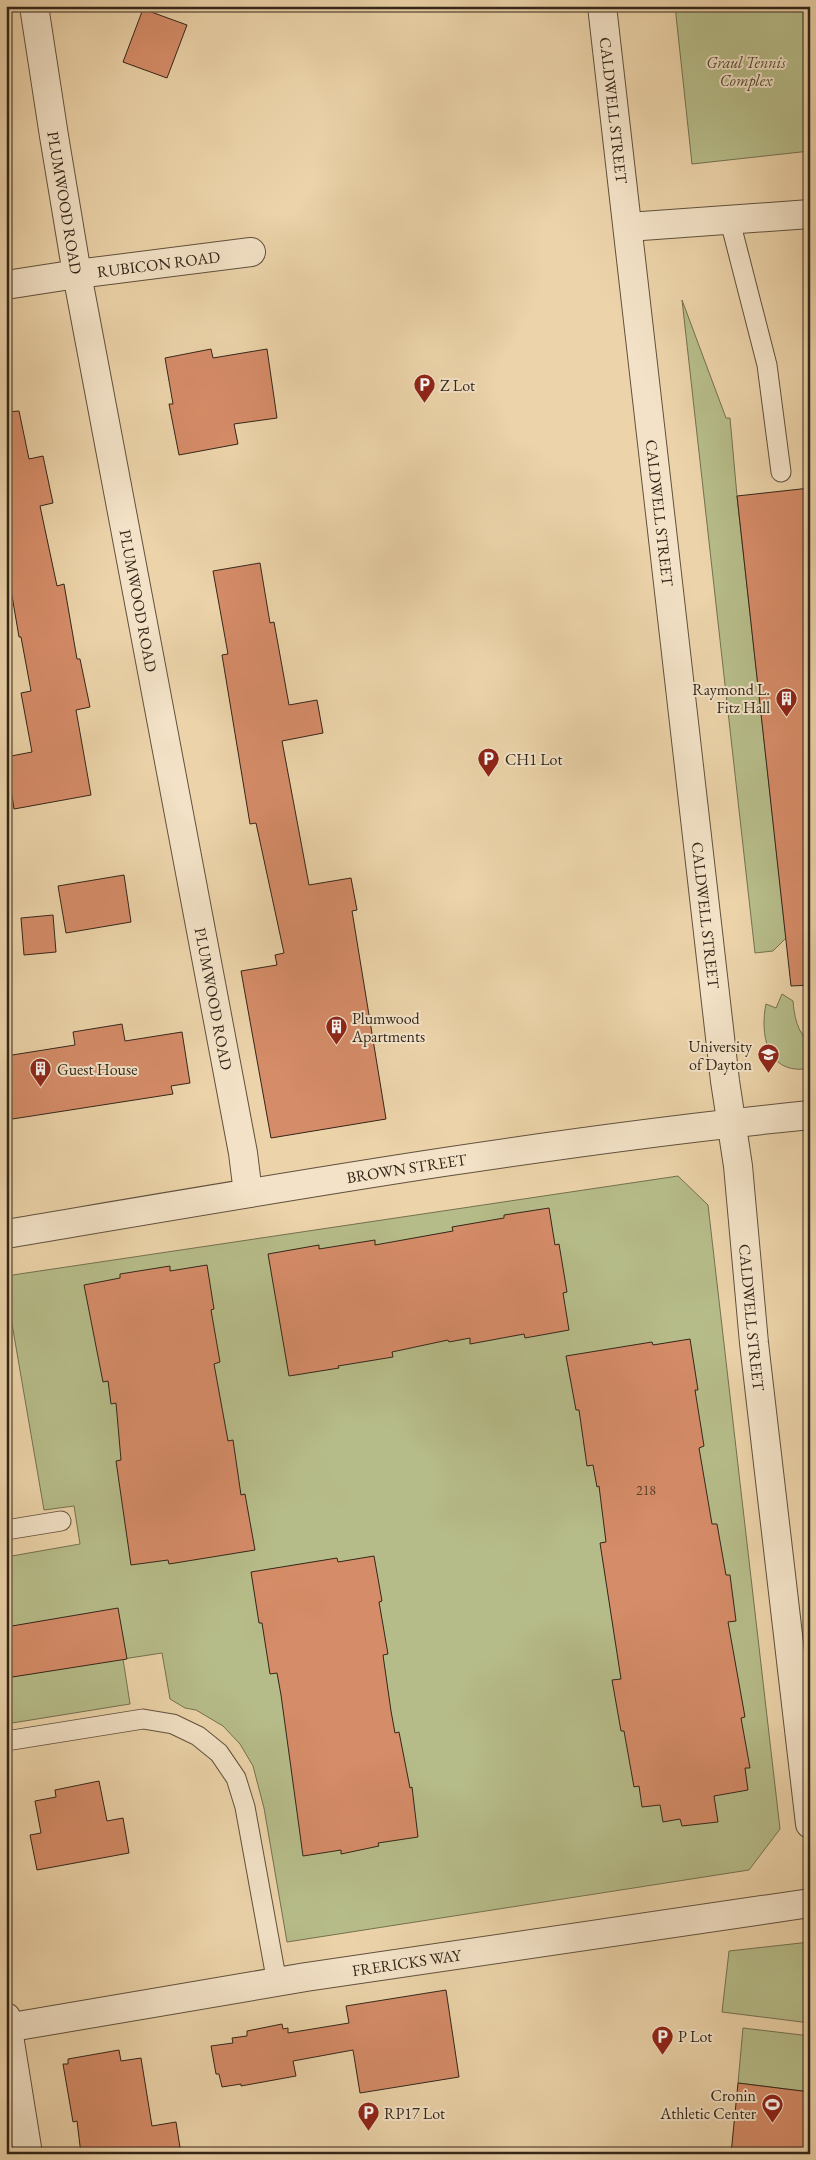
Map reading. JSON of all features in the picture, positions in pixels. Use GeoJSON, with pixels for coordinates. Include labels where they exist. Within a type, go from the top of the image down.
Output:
{"type":"FeatureCollection","features":[{"type":"Feature","properties":{"kind":"street","name":"PLUMWOOD ROAD"},"geometry":{"type":"LineString","coordinates":[[34,6],[77,274],[243,1153],[248,1193]]}},
{"type":"Feature","properties":{"kind":"street","name":"CALDWELL STREET"},"geometry":{"type":"LineString","coordinates":[[602,6],[722,1051],[738,1166],[754,1342],[801,1682],[810,1824]]}},
{"type":"Feature","properties":{"kind":"street"},"geometry":{"type":"LineString","coordinates":[[628,227],[810,214]]}},
{"type":"Feature","properties":{"kind":"street","name":"RUBICON ROAD"},"geometry":{"type":"LineString","coordinates":[[6,285],[251,252]]}},
{"type":"Feature","properties":{"kind":"street","name":"BROWN STREET"},"geometry":{"type":"LineString","coordinates":[[6,1234],[248,1193],[548,1147],[731,1122],[810,1114]]}},
{"type":"Feature","properties":{"kind":"street","name":"FRERICKS WAY"},"geometry":{"type":"LineString","coordinates":[[7,2024],[810,1903]]}},
{"type":"Feature","properties":{"kind":"street"},"geometry":{"type":"LineString","coordinates":[[7,2024],[28,2154]]}},
{"type":"Feature","properties":{"kind":"lane"},"geometry":{"type":"LineString","coordinates":[[730,221],[767,365],[781,472]]}},
{"type":"Feature","properties":{"kind":"lane"},"geometry":{"type":"LineString","coordinates":[[6,1530],[61,1521]]}},
{"type":"Feature","properties":{"kind":"lane"},"geometry":{"type":"LineString","coordinates":[[6,1741],[143,1718],[173,1724],[198,1736],[219,1753],[236,1778],[245,1807],[277,1983]]}},
{"type":"Feature","properties":{"kind":"green space","name":"Graul Tennis Complex"},"geometry":{"type":"Polygon","coordinates":[[[675,6],[810,6],[810,151],[692,164],[675,6]]]}},
{"type":"Feature","properties":{"kind":"green space"},"geometry":{"type":"Polygon","coordinates":[[[682,300],[726,418],[730,418],[786,938],[773,951],[755,953],[682,300]]]}},
{"type":"Feature","properties":{"kind":"green space"},"geometry":{"type":"Polygon","coordinates":[[[782,994],[793,1001],[795,1018],[799,1029],[810,1042],[810,1062],[804,1063],[805,1069],[792,1069],[782,1065],[774,1058],[765,1038],[764,1015],[766,1004],[776,1008],[782,994]]]}},
{"type":"Feature","properties":{"kind":"green space"},"geometry":{"type":"Polygon","coordinates":[[[678,1176],[708,1205],[780,1829],[749,1870],[287,1942],[264,1808],[253,1766],[240,1744],[223,1726],[196,1710],[185,1708],[170,1699],[162,1653],[123,1659],[130,1704],[6,1724],[6,1557],[80,1544],[74,1506],[44,1510],[6,1289],[6,1276],[678,1176]]]}},
{"type":"Feature","properties":{"kind":"green space"},"geometry":{"type":"Polygon","coordinates":[[[810,1942],[810,2023],[722,2012],[729,1951],[810,1942]]]}},
{"type":"Feature","properties":{"kind":"green space"},"geometry":{"type":"Polygon","coordinates":[[[743,2028],[810,2036],[810,2092],[738,2083],[743,2028]]]}},
{"type":"Feature","properties":{"kind":"building"},"geometry":{"type":"Polygon","coordinates":[[[143,9],[187,25],[167,78],[123,62],[143,9]]]}},
{"type":"Feature","properties":{"kind":"building"},"geometry":{"type":"Polygon","coordinates":[[[211,349],[213,358],[267,349],[277,418],[234,424],[238,444],[179,455],[169,404],[173,404],[165,358],[211,349]]]}},
{"type":"Feature","properties":{"kind":"building"},"geometry":{"type":"Polygon","coordinates":[[[19,411],[29,459],[43,456],[53,503],[40,506],[57,586],[64,584],[77,659],[80,659],[90,707],[76,710],[91,795],[14,809],[6,757],[32,752],[21,693],[31,691],[9,578],[6,579],[6,412],[19,411]]]}},
{"type":"Feature","properties":{"kind":"building","name":"Raymond L. Fitz Hall"},"geometry":{"type":"Polygon","coordinates":[[[810,488],[810,985],[791,986],[737,496],[810,488]]]}},
{"type":"Feature","properties":{"kind":"building"},"geometry":{"type":"Polygon","coordinates":[[[260,563],[270,623],[274,622],[289,705],[317,700],[323,733],[282,741],[309,885],[351,878],[357,910],[352,911],[386,1119],[271,1138],[241,971],[277,965],[275,955],[284,953],[256,823],[250,824],[222,655],[228,654],[213,571],[260,563]]]}},
{"type":"Feature","properties":{"kind":"building"},"geometry":{"type":"Polygon","coordinates":[[[124,875],[131,922],[66,933],[58,886],[124,875]]]}},
{"type":"Feature","properties":{"kind":"building"},"geometry":{"type":"Polygon","coordinates":[[[53,915],[56,952],[24,955],[21,918],[53,915]]]}},
{"type":"Feature","properties":{"kind":"building"},"geometry":{"type":"Polygon","coordinates":[[[122,1024],[125,1041],[182,1032],[190,1083],[171,1086],[173,1094],[6,1120],[6,1056],[75,1045],[73,1032],[122,1024]]]}},
{"type":"Feature","properties":{"kind":"building"},"geometry":{"type":"Polygon","coordinates":[[[549,1208],[555,1245],[559,1244],[567,1292],[563,1293],[569,1330],[525,1338],[524,1334],[470,1344],[470,1338],[449,1342],[448,1340],[392,1352],[393,1357],[289,1376],[268,1254],[319,1245],[319,1249],[375,1240],[375,1245],[453,1231],[452,1227],[504,1218],[504,1215],[549,1208]]]}},
{"type":"Feature","properties":{"kind":"building"},"geometry":{"type":"Polygon","coordinates":[[[207,1265],[214,1309],[211,1310],[220,1362],[214,1364],[228,1441],[233,1440],[241,1495],[245,1494],[255,1550],[169,1564],[168,1560],[131,1565],[116,1461],[121,1460],[116,1403],[111,1404],[108,1381],[103,1382],[84,1285],[120,1278],[120,1274],[170,1266],[170,1271],[207,1265]]]}},
{"type":"Feature","properties":{"kind":"building"},"geometry":{"type":"Polygon","coordinates":[[[690,1339],[698,1390],[695,1390],[704,1446],[699,1448],[712,1524],[717,1524],[726,1575],[730,1575],[736,1621],[728,1622],[745,1717],[741,1718],[750,1768],[745,1768],[748,1790],[714,1796],[718,1822],[682,1826],[680,1819],[663,1822],[660,1805],[642,1807],[639,1786],[634,1787],[612,1680],[621,1679],[600,1543],[606,1542],[599,1486],[597,1487],[593,1465],[587,1466],[579,1410],[576,1410],[566,1356],[652,1342],[653,1345],[690,1339]]]}},
{"type":"Feature","properties":{"kind":"building"},"geometry":{"type":"Polygon","coordinates":[[[374,1556],[382,1601],[379,1602],[388,1654],[383,1655],[391,1711],[395,1733],[399,1732],[410,1788],[412,1787],[418,1837],[378,1843],[379,1846],[341,1854],[341,1850],[303,1856],[277,1673],[270,1674],[251,1572],[337,1558],[338,1562],[374,1556]]]}},
{"type":"Feature","properties":{"kind":"building"},"geometry":{"type":"Polygon","coordinates":[[[118,1608],[127,1659],[6,1678],[6,1627],[118,1608]]]}},
{"type":"Feature","properties":{"kind":"building"},"geometry":{"type":"Polygon","coordinates":[[[99,1781],[107,1821],[123,1818],[129,1853],[37,1870],[30,1835],[41,1833],[35,1801],[56,1797],[55,1790],[99,1781]]]}},
{"type":"Feature","properties":{"kind":"building"},"geometry":{"type":"Polygon","coordinates":[[[446,1990],[459,2077],[360,2093],[353,2050],[293,2061],[296,2076],[241,2086],[241,2084],[222,2087],[219,2074],[216,2074],[211,2046],[233,2043],[232,2038],[247,2036],[247,2031],[282,2024],[283,2029],[288,2028],[288,2033],[349,2023],[346,2006],[446,1990]]]}},
{"type":"Feature","properties":{"kind":"building"},"geometry":{"type":"Polygon","coordinates":[[[119,2050],[121,2061],[141,2058],[152,2126],[176,2122],[181,2154],[81,2154],[77,2121],[73,2122],[63,2064],[68,2064],[68,2059],[119,2050]]]}},
{"type":"Feature","properties":{"kind":"building","name":"Cronin Athletic Center"},"geometry":{"type":"Polygon","coordinates":[[[738,2083],[810,2092],[810,2154],[731,2154],[738,2083]]]}},
{"type":"Feature","properties":{"kind":"place","name":"Z Lot"},"geometry":{"type":"Point","coordinates":[424,404]}},
{"type":"Feature","properties":{"kind":"place","name":"Raymond L. Fitz Hall"},"geometry":{"type":"Point","coordinates":[786,717]}},
{"type":"Feature","properties":{"kind":"place","name":"CH1 Lot"},"geometry":{"type":"Point","coordinates":[489,778]}},
{"type":"Feature","properties":{"kind":"place","name":"Plumwood Apartments"},"geometry":{"type":"Point","coordinates":[336,1046]}},
{"type":"Feature","properties":{"kind":"place","name":"University of Dayton"},"geometry":{"type":"Point","coordinates":[768,1074]}},
{"type":"Feature","properties":{"kind":"place","name":"Guest House"},"geometry":{"type":"Point","coordinates":[41,1088]}},
{"type":"Feature","properties":{"kind":"place","name":"P Lot"},"geometry":{"type":"Point","coordinates":[662,2055]}},
{"type":"Feature","properties":{"kind":"place","name":"Cronin Athletic Center"},"geometry":{"type":"Point","coordinates":[772,2123]}},
{"type":"Feature","properties":{"kind":"place","name":"RP17 Lot"},"geometry":{"type":"Point","coordinates":[368,2132]}}]}
